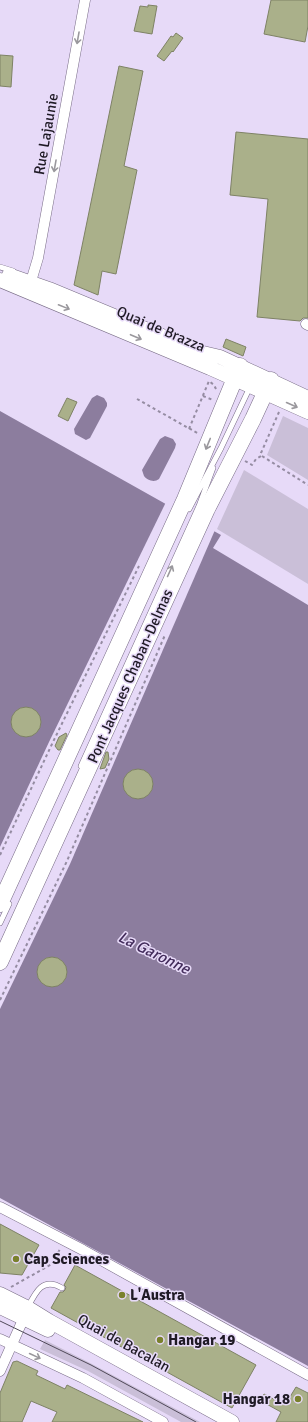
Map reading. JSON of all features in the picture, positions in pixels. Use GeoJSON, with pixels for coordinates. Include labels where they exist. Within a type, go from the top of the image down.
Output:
{"type":"FeatureCollection","features":[{"type":"Feature","properties":{"kind":"main road","name":"Quai de Brazza"},"geometry":{"type":"LineString","coordinates":[[0,272],[32,281],[203,353],[220,357],[237,373]]}},
{"type":"Feature","properties":{"kind":"main road","name":"Quai de Brazza"},"geometry":{"type":"LineString","coordinates":[[0,280],[32,281],[268,387],[308,412]]}},
{"type":"Feature","properties":{"kind":"main road","name":"Pont Jacques Chaban-Delmas"},"geometry":{"type":"LineString","coordinates":[[0,962],[196,504],[237,373]]}},
{"type":"Feature","properties":{"kind":"main road","name":"Quai de Brazza"},"geometry":{"type":"LineString","coordinates":[[268,387],[308,398]]}},
{"type":"Feature","properties":{"kind":"main road","name":"Pont Jacques Chaban-Delmas"},"geometry":{"type":"LineString","coordinates":[[5,902],[196,504],[268,387]]}},
{"type":"Feature","properties":{"kind":"main road","name":"Quai de Bacalan"},"geometry":{"type":"LineString","coordinates":[[4,1292],[26,1313],[219,1422]]}},
{"type":"Feature","properties":{"kind":"main road","name":"Quai de Bacalan"},"geometry":{"type":"LineString","coordinates":[[0,1308],[26,1313],[49,1321],[232,1422]]}},
{"type":"Feature","properties":{"kind":"street","name":"Rue Lajaunie"},"geometry":{"type":"LineString","coordinates":[[32,281],[85,0]]}},
{"type":"Feature","properties":{"kind":"street"},"geometry":{"type":"LineString","coordinates":[[0,1207],[65,1241],[283,1367],[308,1375]]}},
{"type":"Feature","properties":{"kind":"street"},"geometry":{"type":"LineString","coordinates":[[0,1371],[26,1313]]}},
{"type":"Feature","properties":{"kind":"street"},"geometry":{"type":"LineString","coordinates":[[0,1339],[83,1378],[152,1419],[163,1422]]}},
{"type":"Feature","properties":{"kind":"lane"},"geometry":{"type":"LineString","coordinates":[[0,267],[32,281]]}},
{"type":"Feature","properties":{"kind":"lane"},"geometry":{"type":"LineString","coordinates":[[0,285],[32,281]]}},
{"type":"Feature","properties":{"kind":"lane"},"geometry":{"type":"LineString","coordinates":[[77,774],[221,448],[253,380]]}},
{"type":"Feature","properties":{"kind":"lane"},"geometry":{"type":"LineString","coordinates":[[185,517],[196,504]]}},
{"type":"Feature","properties":{"kind":"lane"},"geometry":{"type":"LineString","coordinates":[[0,923],[5,902]]}},
{"type":"Feature","properties":{"kind":"lane"},"geometry":{"type":"LineString","coordinates":[[26,1313],[37,1290],[41,1287],[51,1284],[62,1288]]}},
{"type":"Feature","properties":{"kind":"path"},"geometry":{"type":"LineString","coordinates":[[188,429],[209,381]]}},
{"type":"Feature","properties":{"kind":"path"},"geometry":{"type":"LineString","coordinates":[[202,396],[214,401]]}},
{"type":"Feature","properties":{"kind":"path"},"geometry":{"type":"LineString","coordinates":[[137,399],[196,433]]}},
{"type":"Feature","properties":{"kind":"path"},"geometry":{"type":"LineString","coordinates":[[246,462],[253,464],[256,459],[261,456],[280,410]]}},
{"type":"Feature","properties":{"kind":"path"},"geometry":{"type":"LineString","coordinates":[[261,456],[308,485]]}},
{"type":"Feature","properties":{"kind":"path"},"geometry":{"type":"LineString","coordinates":[[0,855],[139,565]]}},
{"type":"Feature","properties":{"kind":"path"},"geometry":{"type":"LineString","coordinates":[[0,1000],[67,861],[167,631]]}},
{"type":"Feature","properties":{"kind":"path"},"geometry":{"type":"LineString","coordinates":[[4,1292],[52,1264],[65,1241]]}},
{"type":"Feature","properties":{"kind":"shaded area"},"geometry":{"type":"Polygon","coordinates":[[[283,416],[308,428],[308,480],[267,455],[283,416]]]}},
{"type":"Feature","properties":{"kind":"shaded area"},"geometry":{"type":"Polygon","coordinates":[[[244,470],[308,509],[308,584],[217,529],[244,470]]]}},
{"type":"Feature","properties":{"kind":"shaded area"},"geometry":{"type":"Polygon","coordinates":[[[45,1340],[200,1422],[181,1422],[88,1371],[40,1349],[45,1340]]]}},
{"type":"Feature","properties":{"kind":"water"},"geometry":{"type":"Polygon","coordinates":[[[97,395],[104,398],[107,406],[90,438],[86,440],[75,434],[74,429],[92,398],[97,395]]]}},
{"type":"Feature","properties":{"kind":"water","name":"La Garonne"},"geometry":{"type":"Polygon","coordinates":[[[0,411],[221,535],[213,548],[308,605],[308,1366],[0,1198],[0,411]]]}},
{"type":"Feature","properties":{"kind":"water"},"geometry":{"type":"Polygon","coordinates":[[[165,436],[173,439],[176,444],[175,448],[159,479],[155,481],[147,479],[142,470],[160,439],[165,436]]]}},
{"type":"Feature","properties":{"kind":"pier"},"geometry":{"type":"Polygon","coordinates":[[[166,502],[215,530],[70,864],[0,1009],[0,847],[49,742],[166,502]]]}},
{"type":"Feature","properties":{"kind":"building"},"geometry":{"type":"Polygon","coordinates":[[[271,0],[308,0],[308,26],[305,42],[264,34],[271,0]]]}},
{"type":"Feature","properties":{"kind":"building"},"geometry":{"type":"Polygon","coordinates":[[[148,5],[157,6],[152,34],[134,31],[140,6],[148,7],[148,5]]]}},
{"type":"Feature","properties":{"kind":"building"},"geometry":{"type":"Polygon","coordinates":[[[176,33],[183,38],[173,52],[172,51],[164,61],[157,56],[171,36],[173,37],[176,33]]]}},
{"type":"Feature","properties":{"kind":"building"},"geometry":{"type":"Polygon","coordinates":[[[0,55],[13,56],[11,87],[0,86],[0,55]]]}},
{"type":"Feature","properties":{"kind":"building"},"geometry":{"type":"Polygon","coordinates":[[[119,66],[143,71],[124,166],[137,170],[116,274],[102,271],[98,295],[74,285],[119,66]]]}},
{"type":"Feature","properties":{"kind":"building"},"geometry":{"type":"Polygon","coordinates":[[[236,132],[308,139],[308,318],[303,318],[300,321],[257,317],[268,199],[230,195],[236,132]]]}},
{"type":"Feature","properties":{"kind":"building"},"geometry":{"type":"Polygon","coordinates":[[[226,339],[246,347],[243,356],[223,347],[226,339]]]}},
{"type":"Feature","properties":{"kind":"building"},"geometry":{"type":"Polygon","coordinates":[[[67,398],[77,402],[68,421],[58,416],[67,398]]]}},
{"type":"Feature","properties":{"kind":"building"},"geometry":{"type":"Polygon","coordinates":[[[26,707],[37,711],[41,722],[37,733],[26,737],[15,733],[11,722],[15,711],[26,707]]]}},
{"type":"Feature","properties":{"kind":"building"},"geometry":{"type":"Polygon","coordinates":[[[66,733],[67,735],[60,750],[58,750],[55,746],[59,737],[66,733]]]}},
{"type":"Feature","properties":{"kind":"building"},"geometry":{"type":"Polygon","coordinates":[[[106,752],[108,752],[109,759],[105,768],[100,769],[106,752]]]}},
{"type":"Feature","properties":{"kind":"building"},"geometry":{"type":"Polygon","coordinates":[[[138,769],[149,773],[153,784],[149,795],[138,799],[127,795],[123,784],[127,773],[138,769]]]}},
{"type":"Feature","properties":{"kind":"building"},"geometry":{"type":"Polygon","coordinates":[[[52,957],[63,961],[67,972],[63,983],[52,987],[41,983],[37,972],[41,961],[52,957]]]}},
{"type":"Feature","properties":{"kind":"building","name":"Cap Sciences"},"geometry":{"type":"Polygon","coordinates":[[[0,1224],[39,1245],[22,1275],[0,1273],[0,1224]]]}},
{"type":"Feature","properties":{"kind":"building","name":"Hangar 19"},"geometry":{"type":"Polygon","coordinates":[[[75,1265],[256,1365],[232,1408],[51,1308],[60,1292],[65,1290],[66,1287],[64,1285],[75,1265]]]}},
{"type":"Feature","properties":{"kind":"building"},"geometry":{"type":"Polygon","coordinates":[[[17,1361],[38,1371],[36,1375],[65,1389],[67,1385],[143,1422],[52,1422],[57,1412],[31,1401],[22,1422],[0,1422],[0,1393],[13,1362],[17,1361]]]}},
{"type":"Feature","properties":{"kind":"building","name":"Hangar 18"},"geometry":{"type":"Polygon","coordinates":[[[296,1387],[308,1393],[308,1422],[276,1422],[281,1412],[261,1401],[264,1394],[285,1405],[296,1387]]]}},
{"type":"Feature","properties":{"kind":"tram line"},"geometry":{"type":"LineString","coordinates":[[0,1321],[91,1365],[196,1422]]}},
{"type":"Feature","properties":{"kind":"place","name":"Cap Sciences"},"geometry":{"type":"Point","coordinates":[16,1259]}},
{"type":"Feature","properties":{"kind":"place","name":"L'Austra"},"geometry":{"type":"Point","coordinates":[122,1295]}},
{"type":"Feature","properties":{"kind":"place","name":"Hangar 19"},"geometry":{"type":"Point","coordinates":[160,1340]}},
{"type":"Feature","properties":{"kind":"place","name":"Hangar 18"},"geometry":{"type":"Point","coordinates":[298,1399]}}]}
